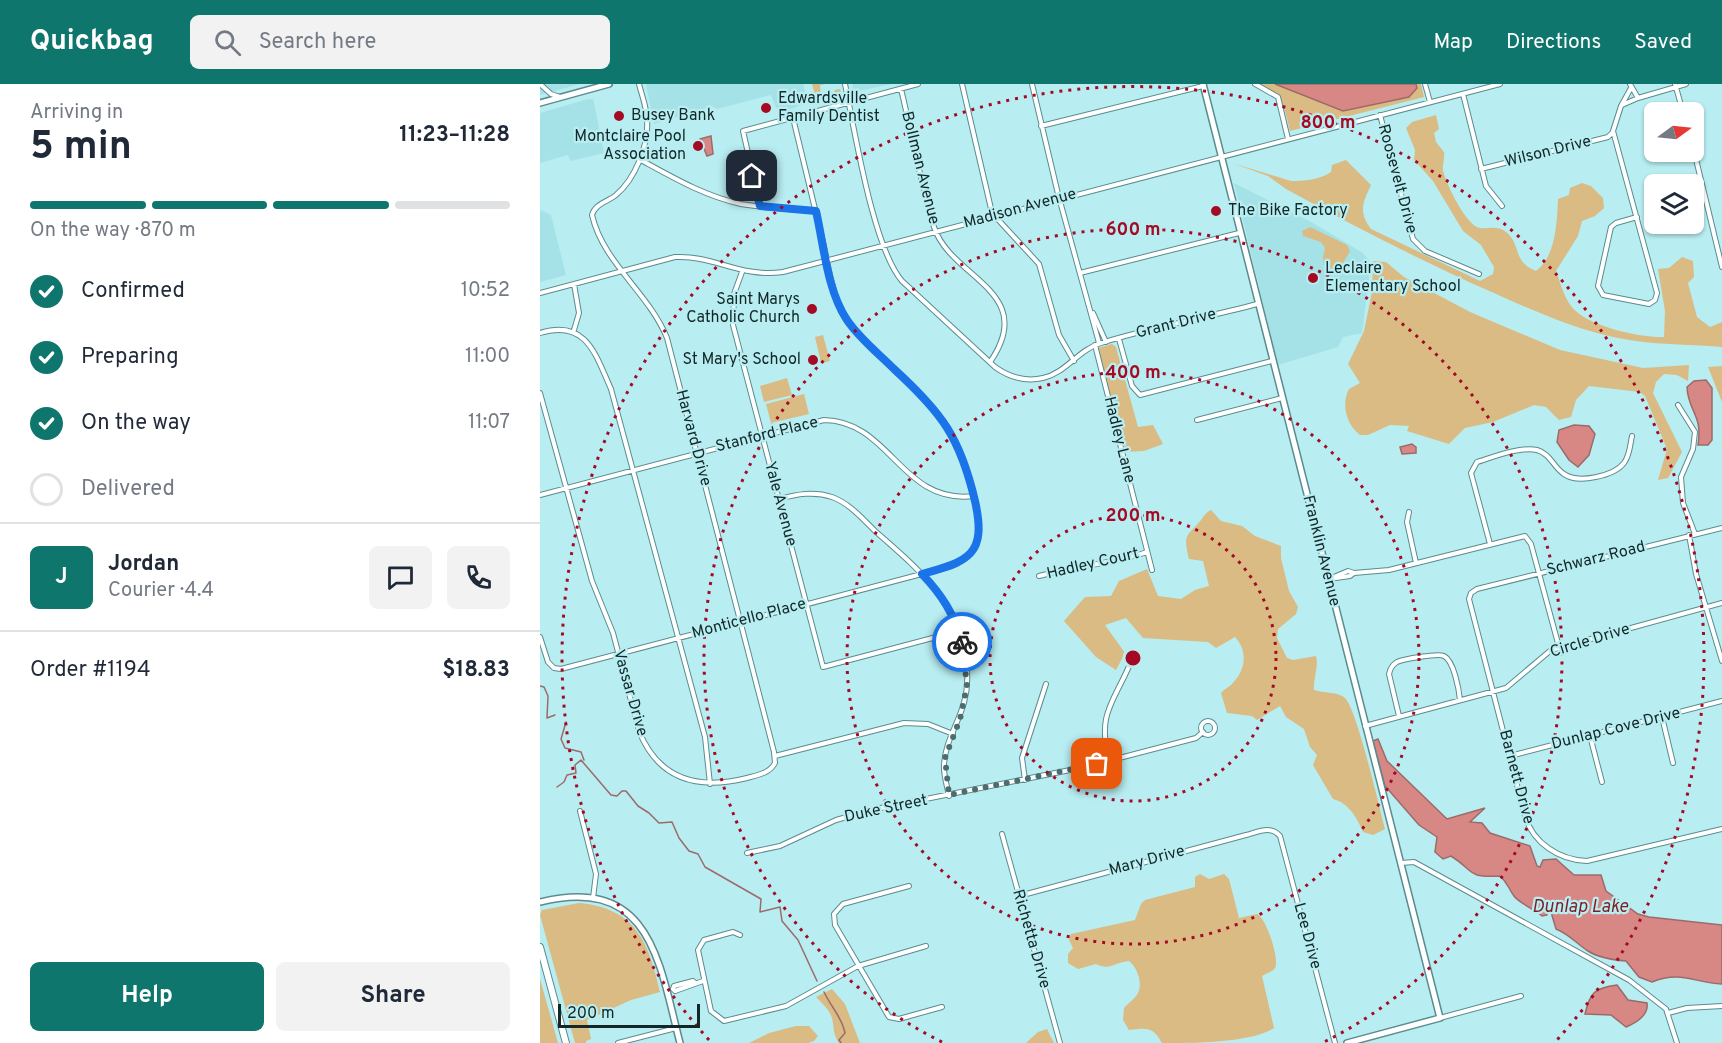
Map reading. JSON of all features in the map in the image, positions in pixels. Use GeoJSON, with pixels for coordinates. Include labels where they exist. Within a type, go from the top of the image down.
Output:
{"type":"FeatureCollection","features":[{"type":"Feature","properties":{"kind":"main road"},"geometry":{"type":"LineString","coordinates":[[540,947],[566,1043]]}},
{"type":"Feature","properties":{"kind":"street"},"geometry":{"type":"LineString","coordinates":[[540,84],[551,94],[561,97]]}},
{"type":"Feature","properties":{"kind":"street"},"geometry":{"type":"LineString","coordinates":[[540,103],[609,84]]}},
{"type":"Feature","properties":{"kind":"street","name":"Harvard Drive"},"geometry":{"type":"LineString","coordinates":[[639,84],[648,121],[639,159],[620,192],[597,207],[592,215],[601,239],[651,305],[662,326],[775,756]]}},
{"type":"Feature","properties":{"kind":"street"},"geometry":{"type":"LineString","coordinates":[[845,84],[886,259],[902,281],[990,362],[1007,374],[1030,379],[1053,375],[1097,344]]}},
{"type":"Feature","properties":{"kind":"street"},"geometry":{"type":"LineString","coordinates":[[760,206],[743,131],[918,84]]}},
{"type":"Feature","properties":{"kind":"street"},"geometry":{"type":"LineString","coordinates":[[962,84],[995,216],[1039,264],[1059,335],[1074,361]]}},
{"type":"Feature","properties":{"kind":"street"},"geometry":{"type":"LineString","coordinates":[[1032,84],[1080,273],[1091,310],[1106,342]]}},
{"type":"Feature","properties":{"kind":"street"},"geometry":{"type":"LineString","coordinates":[[1255,84],[1278,97],[1288,139]]}},
{"type":"Feature","properties":{"kind":"street"},"geometry":{"type":"LineString","coordinates":[[1425,84],[1430,102]]}},
{"type":"Feature","properties":{"kind":"street","name":"Madison Avenue"},"geometry":{"type":"LineString","coordinates":[[540,292],[685,256],[706,260],[742,272],[783,272],[1500,84]]}},
{"type":"Feature","properties":{"kind":"street"},"geometry":{"type":"LineString","coordinates":[[1621,106],[1675,85],[1686,84]]}},
{"type":"Feature","properties":{"kind":"street"},"geometry":{"type":"LineString","coordinates":[[1041,126],[1203,85]]}},
{"type":"Feature","properties":{"kind":"street","name":"Franklin Avenue"},"geometry":{"type":"LineString","coordinates":[[1203,85],[1440,1018]]}},
{"type":"Feature","properties":{"kind":"street"},"geometry":{"type":"LineString","coordinates":[[1675,85],[1680,102]]}},
{"type":"Feature","properties":{"kind":"street"},"geometry":{"type":"LineString","coordinates":[[1630,86],[1638,98]]}},
{"type":"Feature","properties":{"kind":"street"},"geometry":{"type":"LineString","coordinates":[[1630,86],[1613,131],[1637,217],[1657,292],[1655,300],[1649,304],[1603,295],[1598,286],[1611,227],[1616,223],[1637,217]]}},
{"type":"Feature","properties":{"kind":"street","name":"Bollman Avenue"},"geometry":{"type":"LineString","coordinates":[[901,89],[936,232],[942,243],[992,290],[1000,304],[1003,334],[990,362]]}},
{"type":"Feature","properties":{"kind":"street"},"geometry":{"type":"LineString","coordinates":[[1463,94],[1486,186],[1502,206]]}},
{"type":"Feature","properties":{"kind":"street","name":"Roosevelt Drive"},"geometry":{"type":"LineString","coordinates":[[1380,115],[1413,239],[1425,251],[1479,274]]}},
{"type":"Feature","properties":{"kind":"street"},"geometry":{"type":"LineString","coordinates":[[793,118],[836,296],[850,324],[930,403],[950,429],[961,452],[974,496]]}},
{"type":"Feature","properties":{"kind":"street","name":"Wilson Drive"},"geometry":{"type":"LineString","coordinates":[[1481,169],[1608,137],[1613,131]]}},
{"type":"Feature","properties":{"kind":"street"},"geometry":{"type":"LineString","coordinates":[[639,159],[706,193],[760,206],[816,211]]}},
{"type":"Feature","properties":{"kind":"street"},"geometry":{"type":"LineString","coordinates":[[1697,162],[1722,267]]}},
{"type":"Feature","properties":{"kind":"street"},"geometry":{"type":"LineString","coordinates":[[1080,273],[1239,233]]}},
{"type":"Feature","properties":{"kind":"street"},"geometry":{"type":"LineString","coordinates":[[1715,236],[1722,234]]}},
{"type":"Feature","properties":{"kind":"street","name":"Yale Avenue"},"geometry":{"type":"LineString","coordinates":[[742,272],[734,294],[733,325],[823,667],[959,631]]}},
{"type":"Feature","properties":{"kind":"street"},"geometry":{"type":"LineString","coordinates":[[573,330],[579,313],[574,284]]}},
{"type":"Feature","properties":{"kind":"street","name":"Grant Drive"},"geometry":{"type":"LineString","coordinates":[[1097,344],[1257,304]]}},
{"type":"Feature","properties":{"kind":"street","name":"Hadley Lane"},"geometry":{"type":"LineString","coordinates":[[1091,310],[1097,344],[1152,570]]}},
{"type":"Feature","properties":{"kind":"street"},"geometry":{"type":"LineString","coordinates":[[540,333],[564,328],[573,330],[586,341],[611,389],[708,748],[710,784]]}},
{"type":"Feature","properties":{"kind":"street"},"geometry":{"type":"LineString","coordinates":[[1119,339],[1132,386],[1140,395],[1272,361]]}},
{"type":"Feature","properties":{"kind":"street","name":"Vassar Drive"},"geometry":{"type":"LineString","coordinates":[[540,393],[592,581],[619,652],[639,731],[650,752],[663,766],[680,777],[710,784],[734,781],[767,772],[773,766],[775,756]]}},
{"type":"Feature","properties":{"kind":"street"},"geometry":{"type":"LineString","coordinates":[[1197,420],[1282,398]]}},
{"type":"Feature","properties":{"kind":"street"},"geometry":{"type":"LineString","coordinates":[[1678,405],[1695,432],[1695,444],[1682,477],[1683,503],[1695,534]]}},
{"type":"Feature","properties":{"kind":"street","name":"Stanford Place"},"geometry":{"type":"LineString","coordinates":[[540,495],[817,421],[848,424],[864,432],[928,489],[949,497],[974,496]]}},
{"type":"Feature","properties":{"kind":"street"},"geometry":{"type":"LineString","coordinates":[[1490,544],[1471,473],[1478,462],[1533,450],[1549,457],[1566,476],[1579,479],[1612,471],[1622,465],[1628,457],[1632,436]]}},
{"type":"Feature","properties":{"kind":"street"},"geometry":{"type":"LineString","coordinates":[[779,499],[808,493],[825,495],[842,501],[940,592],[959,631],[966,661],[967,686],[964,707],[944,765],[949,795]]}},
{"type":"Feature","properties":{"kind":"street","name":"Monticello Place"},"geometry":{"type":"LineString","coordinates":[[540,637],[548,662],[557,669],[959,563],[973,551],[980,530],[974,496]]}},
{"type":"Feature","properties":{"kind":"street"},"geometry":{"type":"LineString","coordinates":[[1409,512],[1407,522],[1416,563]]}},
{"type":"Feature","properties":{"kind":"street","name":"Schwarz Road"},"geometry":{"type":"LineString","coordinates":[[1471,593],[1539,573],[1722,528]]}},
{"type":"Feature","properties":{"kind":"street"},"geometry":{"type":"LineString","coordinates":[[1689,535],[1696,574],[1722,661]]}},
{"type":"Feature","properties":{"kind":"street"},"geometry":{"type":"LineString","coordinates":[[1328,579],[1350,576],[1354,573],[1389,570],[1521,536],[1528,538],[1559,647]]}},
{"type":"Feature","properties":{"kind":"street","name":"Hadley Court"},"geometry":{"type":"LineString","coordinates":[[1039,576],[1076,566],[1113,562],[1147,552]]}},
{"type":"Feature","properties":{"kind":"street","name":"Barnett Drive"},"geometry":{"type":"LineString","coordinates":[[1471,593],[1469,599],[1530,830],[1550,849],[1570,859],[1596,860],[1722,829]]}},
{"type":"Feature","properties":{"kind":"street","name":"Circle Drive"},"geometry":{"type":"LineString","coordinates":[[1364,726],[1506,688],[1540,657],[1559,647],[1722,603]]}},
{"type":"Feature","properties":{"kind":"street"},"geometry":{"type":"LineString","coordinates":[[1399,716],[1389,674],[1398,662],[1444,656],[1449,662],[1460,700]]}},
{"type":"Feature","properties":{"kind":"street"},"geometry":{"type":"LineString","coordinates":[[1109,761],[1104,738],[1106,714],[1130,664]]}},
{"type":"Feature","properties":{"kind":"street"},"geometry":{"type":"LineString","coordinates":[[1025,780],[1022,758],[1046,684]]}},
{"type":"Feature","properties":{"kind":"street","name":"Dunlap Cove Drive"},"geometry":{"type":"LineString","coordinates":[[1510,756],[1722,701]]}},
{"type":"Feature","properties":{"kind":"street"},"geometry":{"type":"LineString","coordinates":[[1662,717],[1673,763]]}},
{"type":"Feature","properties":{"kind":"street"},"geometry":{"type":"LineString","coordinates":[[775,756],[904,723],[928,724],[953,734]]}},
{"type":"Feature","properties":{"kind":"street","name":"Duke Street"},"geometry":{"type":"LineString","coordinates":[[747,853],[780,846],[836,820],[1109,761],[1196,738],[1203,732]]}},
{"type":"Feature","properties":{"kind":"street"},"geometry":{"type":"LineString","coordinates":[[1590,736],[1602,782]]}},
{"type":"Feature","properties":{"kind":"street"},"geometry":{"type":"LineString","coordinates":[[579,811],[596,874],[593,898]]}},
{"type":"Feature","properties":{"kind":"street","name":"Mary Drive"},"geometry":{"type":"LineString","coordinates":[[1019,896],[1269,829],[1275,830]]}},
{"type":"Feature","properties":{"kind":"street","name":"Lee Drive"},"geometry":{"type":"LineString","coordinates":[[1275,830],[1280,836],[1335,1043]]}},
{"type":"Feature","properties":{"kind":"street","name":"Richetta Drive"},"geometry":{"type":"LineString","coordinates":[[1002,834],[1060,1043]]}},
{"type":"Feature","properties":{"kind":"street"},"geometry":{"type":"LineString","coordinates":[[1400,863],[1414,862],[1629,980],[1668,1013],[1677,1043]]}},
{"type":"Feature","properties":{"kind":"street"},"geometry":{"type":"LineString","coordinates":[[909,886],[843,904],[836,909],[835,926],[889,1017],[899,1019],[942,1007]]}},
{"type":"Feature","properties":{"kind":"street"},"geometry":{"type":"LineString","coordinates":[[540,902],[568,897],[593,898],[615,906],[641,926],[656,952],[680,1043]]}},
{"type":"Feature","properties":{"kind":"street"},"geometry":{"type":"LineString","coordinates":[[740,935],[733,932],[701,943],[698,958],[711,1011],[719,1019],[728,1021],[795,1002],[858,966],[926,946]]}},
{"type":"Feature","properties":{"kind":"street"},"geometry":{"type":"LineString","coordinates":[[666,991],[673,989],[675,991],[704,981]]}},
{"type":"Feature","properties":{"kind":"street"},"geometry":{"type":"LineString","coordinates":[[1347,1043],[1521,996]]}},
{"type":"Feature","properties":{"kind":"street"},"geometry":{"type":"LineString","coordinates":[[1668,1013],[1687,1008],[1722,1006]]}},
{"type":"Feature","properties":{"kind":"street"},"geometry":{"type":"LineString","coordinates":[[618,1043],[676,1028]]}},
{"type":"Feature","properties":{"kind":"shaded area"},"geometry":{"type":"Polygon","coordinates":[[[540,84],[580,84],[540,95],[540,84]]]}},
{"type":"Feature","properties":{"kind":"shaded area"},"geometry":{"type":"Polygon","coordinates":[[[646,84],[803,84],[808,102],[791,109],[776,108],[771,95],[717,109],[712,106],[654,124],[646,84]]]}},
{"type":"Feature","properties":{"kind":"shaded area"},"geometry":{"type":"Polygon","coordinates":[[[812,84],[825,84],[820,85],[821,97],[834,94],[834,89],[835,94],[835,90],[840,89],[842,99],[838,100],[836,94],[820,98],[818,106],[812,84]]]}},
{"type":"Feature","properties":{"kind":"shaded area"},"geometry":{"type":"Polygon","coordinates":[[[852,84],[891,84],[854,92],[852,84]]]}},
{"type":"Feature","properties":{"kind":"shaded area"},"geometry":{"type":"Polygon","coordinates":[[[1260,84],[1421,84],[1424,97],[1290,131],[1282,103],[1274,93],[1260,84]]]}},
{"type":"Feature","properties":{"kind":"shaded area"},"geometry":{"type":"Polygon","coordinates":[[[593,99],[604,153],[570,161],[568,155],[540,163],[540,113],[593,99]]]}},
{"type":"Feature","properties":{"kind":"shaded area"},"geometry":{"type":"Polygon","coordinates":[[[1436,115],[1439,129],[1434,133],[1436,142],[1444,152],[1443,171],[1457,203],[1469,220],[1480,228],[1500,229],[1506,232],[1514,242],[1523,263],[1536,271],[1543,265],[1551,248],[1558,199],[1569,195],[1570,188],[1582,183],[1591,186],[1603,198],[1604,208],[1595,216],[1582,221],[1578,236],[1556,271],[1566,298],[1578,313],[1601,325],[1628,333],[1664,337],[1665,311],[1658,269],[1669,268],[1682,257],[1693,261],[1694,277],[1688,283],[1697,317],[1710,327],[1722,322],[1722,347],[1631,340],[1586,330],[1554,319],[1467,281],[1363,230],[1286,189],[1268,176],[1232,163],[1296,181],[1322,177],[1331,172],[1332,165],[1346,160],[1371,185],[1363,212],[1371,229],[1480,281],[1493,274],[1494,267],[1481,245],[1463,231],[1433,181],[1414,160],[1415,150],[1406,128],[1412,122],[1436,115]]]}},
{"type":"Feature","properties":{"kind":"shaded area","name":"Leclaire Elementary School"},"geometry":{"type":"Polygon","coordinates":[[[1234,183],[1311,222],[1363,253],[1371,263],[1362,333],[1343,337],[1338,347],[1278,365],[1234,183]]]}},
{"type":"Feature","properties":{"kind":"shaded area"},"geometry":{"type":"Polygon","coordinates":[[[540,210],[551,215],[566,275],[540,282],[540,210]]]}},
{"type":"Feature","properties":{"kind":"shaded area"},"geometry":{"type":"Polygon","coordinates":[[[1310,227],[1347,245],[1350,251],[1338,272],[1324,265],[1325,248],[1321,242],[1303,236],[1302,231],[1310,227]]]}},
{"type":"Feature","properties":{"kind":"shaded area"},"geometry":{"type":"Polygon","coordinates":[[[1373,261],[1386,262],[1404,277],[1470,312],[1560,350],[1643,368],[1689,365],[1688,381],[1677,375],[1664,374],[1656,382],[1653,393],[1682,452],[1668,478],[1658,480],[1667,449],[1645,396],[1640,392],[1589,386],[1576,400],[1571,417],[1559,420],[1546,407],[1534,405],[1493,422],[1465,428],[1449,444],[1407,431],[1409,426],[1390,425],[1368,435],[1360,435],[1348,420],[1345,401],[1349,389],[1360,383],[1348,364],[1364,331],[1372,292],[1373,261]]]}},
{"type":"Feature","properties":{"kind":"shaded area"},"geometry":{"type":"Polygon","coordinates":[[[823,335],[830,361],[821,363],[815,337],[823,335]]]}},
{"type":"Feature","properties":{"kind":"shaded area"},"geometry":{"type":"Polygon","coordinates":[[[1112,344],[1116,347],[1138,427],[1153,425],[1163,444],[1144,451],[1124,452],[1098,351],[1098,348],[1112,344]]]}},
{"type":"Feature","properties":{"kind":"shaded area"},"geometry":{"type":"Polygon","coordinates":[[[1722,366],[1722,402],[1708,367],[1722,366]]]}},
{"type":"Feature","properties":{"kind":"shaded area"},"geometry":{"type":"Polygon","coordinates":[[[787,378],[792,395],[764,402],[760,386],[787,378]]]}},
{"type":"Feature","properties":{"kind":"shaded area"},"geometry":{"type":"Polygon","coordinates":[[[804,394],[809,414],[771,423],[766,404],[804,394]]]}},
{"type":"Feature","properties":{"kind":"shaded area"},"geometry":{"type":"Polygon","coordinates":[[[1211,510],[1221,521],[1242,526],[1255,536],[1281,546],[1281,558],[1289,591],[1298,607],[1296,614],[1278,629],[1277,638],[1287,658],[1293,660],[1316,656],[1314,690],[1342,696],[1350,706],[1385,829],[1373,835],[1363,832],[1348,808],[1333,799],[1313,765],[1317,755],[1310,747],[1304,729],[1286,717],[1280,706],[1257,720],[1252,716],[1227,713],[1221,693],[1236,679],[1244,661],[1242,649],[1235,637],[1216,648],[1208,642],[1143,638],[1126,618],[1105,625],[1125,653],[1116,670],[1096,657],[1064,621],[1085,597],[1111,596],[1119,581],[1147,569],[1158,596],[1181,599],[1195,590],[1209,586],[1203,561],[1189,559],[1186,540],[1189,533],[1211,510]]]}},
{"type":"Feature","properties":{"kind":"shaded area"},"geometry":{"type":"Polygon","coordinates":[[[1200,874],[1209,879],[1224,874],[1229,879],[1239,918],[1257,914],[1264,923],[1276,957],[1275,968],[1262,976],[1274,1028],[1251,1037],[1205,1042],[1162,1043],[1148,1029],[1129,1030],[1123,1020],[1124,1008],[1138,993],[1140,985],[1137,971],[1132,964],[1129,961],[1105,967],[1096,964],[1078,969],[1068,963],[1068,954],[1073,948],[1069,940],[1071,934],[1135,920],[1145,900],[1195,887],[1195,877],[1200,874]]]}},
{"type":"Feature","properties":{"kind":"shaded area"},"geometry":{"type":"Polygon","coordinates":[[[579,903],[598,906],[627,920],[645,944],[660,992],[631,1000],[587,1020],[591,1039],[586,1043],[575,1043],[540,915],[542,910],[579,903]]]}},
{"type":"Feature","properties":{"kind":"shaded area"},"geometry":{"type":"Polygon","coordinates":[[[540,979],[558,1043],[540,1043],[540,979]]]}},
{"type":"Feature","properties":{"kind":"shaded area"},"geometry":{"type":"Polygon","coordinates":[[[832,989],[845,1004],[860,1043],[839,1043],[837,1040],[831,1015],[816,997],[832,989]]]}},
{"type":"Feature","properties":{"kind":"shaded area"},"geometry":{"type":"Polygon","coordinates":[[[796,1026],[809,1026],[818,1036],[814,1041],[808,1043],[749,1043],[769,1033],[796,1026]]]}},
{"type":"Feature","properties":{"kind":"shaded area"},"geometry":{"type":"Polygon","coordinates":[[[1047,1029],[1054,1043],[1026,1043],[1038,1032],[1047,1029]]]}},
{"type":"Feature","properties":{"kind":"water"},"geometry":{"type":"Polygon","coordinates":[[[1275,84],[1416,84],[1417,88],[1409,97],[1343,111],[1275,84]]]}},
{"type":"Feature","properties":{"kind":"water"},"geometry":{"type":"Polygon","coordinates":[[[711,136],[713,154],[707,156],[700,139],[711,136]]]}},
{"type":"Feature","properties":{"kind":"water"},"geometry":{"type":"Polygon","coordinates":[[[1706,380],[1712,388],[1712,440],[1708,445],[1698,445],[1699,426],[1687,387],[1694,381],[1706,380]]]}},
{"type":"Feature","properties":{"kind":"water"},"geometry":{"type":"Polygon","coordinates":[[[1574,425],[1589,426],[1595,434],[1589,455],[1578,467],[1569,460],[1557,442],[1559,430],[1574,425]]]}},
{"type":"Feature","properties":{"kind":"water"},"geometry":{"type":"Polygon","coordinates":[[[1412,444],[1416,447],[1416,453],[1402,454],[1400,447],[1412,444]]]}},
{"type":"Feature","properties":{"kind":"water","name":"Dunlap Lake"},"geometry":{"type":"Polygon","coordinates":[[[1378,739],[1387,761],[1447,819],[1485,808],[1470,822],[1482,823],[1490,833],[1530,846],[1537,866],[1540,867],[1543,860],[1556,859],[1574,875],[1601,875],[1606,891],[1638,914],[1722,925],[1722,984],[1680,977],[1652,982],[1639,977],[1626,961],[1592,953],[1556,929],[1548,902],[1544,903],[1547,915],[1542,916],[1516,898],[1500,876],[1476,875],[1451,856],[1443,859],[1435,852],[1437,837],[1419,825],[1385,786],[1373,741],[1378,739]]]}},
{"type":"Feature","properties":{"kind":"water"},"geometry":{"type":"Polygon","coordinates":[[[1617,985],[1628,1000],[1647,1003],[1646,1011],[1641,1018],[1626,1027],[1611,1015],[1585,1014],[1595,992],[1617,985]]]}},
{"type":"Feature","properties":{"kind":"waterway"},"geometry":{"type":"LineString","coordinates":[[540,686],[544,687],[548,696],[547,718],[555,715]]}},
{"type":"Feature","properties":{"kind":"waterway"},"geometry":{"type":"LineString","coordinates":[[566,722],[561,739],[565,748],[581,752],[584,760]]}},
{"type":"Feature","properties":{"kind":"waterway"},"geometry":{"type":"LineString","coordinates":[[557,787],[564,782],[567,775],[576,773],[575,765],[581,760],[611,795],[617,796],[622,791],[626,791],[638,806],[659,823],[672,822],[679,838],[689,851],[698,854],[705,867],[761,899],[760,912],[780,907],[782,921],[798,940],[817,981]]}},
{"type":"Feature","properties":{"kind":"waterway"},"geometry":{"type":"LineString","coordinates":[[824,992],[844,1027],[845,1033],[839,1040],[841,1043]]}},
{"type":"Feature","properties":{"kind":"way so far"},"geometry":{"type":"LineString","coordinates":[[962,642],[966,661],[967,686],[964,707],[945,758],[944,770],[949,795],[1097,764]]}},
{"type":"Feature","properties":{"kind":"place","name":"Edwardsville Family Dentist"},"geometry":{"type":"Point","coordinates":[766,108]}},
{"type":"Feature","properties":{"kind":"place","name":"Busey Bank"},"geometry":{"type":"Point","coordinates":[619,116]}},
{"type":"Feature","properties":{"kind":"place","name":"Montclaire Pool Association"},"geometry":{"type":"Point","coordinates":[698,146]}},
{"type":"Feature","properties":{"kind":"place","name":"The Bike Factory"},"geometry":{"type":"Point","coordinates":[1216,211]}},
{"type":"Feature","properties":{"kind":"place","name":"Leclaire Elementary School"},"geometry":{"type":"Point","coordinates":[1313,278]}},
{"type":"Feature","properties":{"kind":"place","name":"Saint Marys Catholic Church"},"geometry":{"type":"Point","coordinates":[812,309]}},
{"type":"Feature","properties":{"kind":"place","name":"St Mary's School"},"geometry":{"type":"Point","coordinates":[813,360]}},
{"type":"Feature","properties":{"kind":"route"},"geometry":{"type":"LineString","coordinates":[[752,176],[760,206],[816,211],[831,282],[841,310],[862,338],[935,408],[956,440],[974,496],[980,522],[980,536],[970,556],[952,566],[922,574],[940,592],[948,605],[962,642]]}}]}
